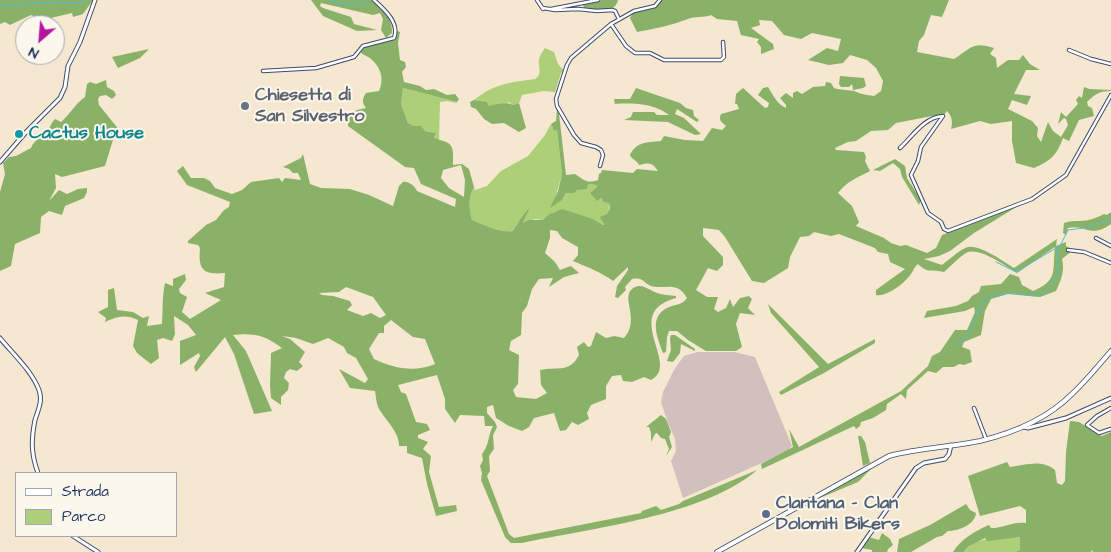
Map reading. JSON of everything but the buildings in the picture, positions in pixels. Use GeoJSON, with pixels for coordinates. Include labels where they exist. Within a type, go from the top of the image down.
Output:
{"type":"FeatureCollection","features":[{"type":"Feature","properties":{"kind":"main road"},"geometry":{"type":"LineString","coordinates":[[717,552],[883,458],[908,451],[986,439],[1024,427],[1053,410],[1072,395],[1111,352]]}},
{"type":"Feature","properties":{"kind":"street"},"geometry":{"type":"LineString","coordinates":[[0,162],[27,131],[60,98],[65,87],[68,66],[95,0]]}},
{"type":"Feature","properties":{"kind":"street"},"geometry":{"type":"LineString","coordinates":[[263,71],[316,68],[354,56],[363,46],[394,38],[396,35],[395,27],[389,15],[374,0]]}},
{"type":"Feature","properties":{"kind":"street"},"geometry":{"type":"LineString","coordinates":[[537,0],[543,8],[555,10],[572,8],[597,11],[612,10],[615,11],[619,19]]}},
{"type":"Feature","properties":{"kind":"street"},"geometry":{"type":"LineString","coordinates":[[543,8],[553,9],[598,0]]}},
{"type":"Feature","properties":{"kind":"street"},"geometry":{"type":"LineString","coordinates":[[600,166],[603,155],[601,150],[581,143],[559,111],[556,99],[567,65],[571,58],[611,24],[634,10],[655,6],[660,0]]}},
{"type":"Feature","properties":{"kind":"street"},"geometry":{"type":"LineString","coordinates":[[611,24],[626,46],[635,53],[650,53],[664,60],[721,60],[724,57],[723,42]]}},
{"type":"Feature","properties":{"kind":"street"},"geometry":{"type":"LineString","coordinates":[[1069,50],[1091,59],[1111,64]]}},
{"type":"Feature","properties":{"kind":"street"},"geometry":{"type":"LineString","coordinates":[[900,148],[922,125],[943,116],[920,147],[918,161],[911,175],[928,213],[941,222],[944,230],[948,231],[1032,199],[1066,175],[1111,95]]}},
{"type":"Feature","properties":{"kind":"street"},"geometry":{"type":"LineString","coordinates":[[1096,238],[1111,246]]}},
{"type":"Feature","properties":{"kind":"street"},"geometry":{"type":"LineString","coordinates":[[1068,250],[1084,252],[1111,263]]}},
{"type":"Feature","properties":{"kind":"street"},"geometry":{"type":"LineString","coordinates":[[0,338],[28,371],[39,391],[41,401],[32,442],[32,458],[38,472]]}},
{"type":"Feature","properties":{"kind":"street"},"geometry":{"type":"LineString","coordinates":[[1024,427],[1028,428],[1066,418],[1111,399]]}},
{"type":"Feature","properties":{"kind":"street"},"geometry":{"type":"LineString","coordinates":[[974,408],[986,439]]}},
{"type":"Feature","properties":{"kind":"street"},"geometry":{"type":"LineString","coordinates":[[1111,408],[1097,416],[1087,425],[1099,433],[1111,429]]}},
{"type":"Feature","properties":{"kind":"street"},"geometry":{"type":"LineString","coordinates":[[857,552],[916,468],[924,462],[945,460],[951,445]]}},
{"type":"Feature","properties":{"kind":"street"},"geometry":{"type":"LineString","coordinates":[[75,537],[98,552]]}},
{"type":"Feature","properties":{"kind":"shaded area"},"geometry":{"type":"Polygon","coordinates":[[[697,352],[735,352],[755,357],[792,446],[787,451],[764,462],[683,498],[671,461],[676,451],[675,439],[661,402],[663,392],[675,368],[684,356],[697,352]]]}},
{"type":"Feature","properties":{"kind":"green space"},"geometry":{"type":"Polygon","coordinates":[[[0,0],[93,0],[83,14],[73,17],[72,13],[63,15],[15,15],[15,23],[10,25],[5,22],[0,24],[0,0]]]}},
{"type":"Feature","properties":{"kind":"green space"},"geometry":{"type":"Polygon","coordinates":[[[311,0],[374,0],[389,19],[392,33],[386,38],[381,30],[383,19],[380,13],[373,15],[321,3],[320,6],[323,8],[351,17],[354,24],[377,30],[357,31],[323,16],[311,0]]]}},
{"type":"Feature","properties":{"kind":"green space"},"geometry":{"type":"Polygon","coordinates":[[[598,0],[618,0],[616,5],[609,10],[584,10],[583,3],[598,0]]]}},
{"type":"Feature","properties":{"kind":"green space"},"geometry":{"type":"Polygon","coordinates":[[[660,0],[949,0],[942,17],[931,15],[924,35],[919,41],[917,52],[954,59],[972,47],[987,46],[994,48],[990,54],[996,58],[997,68],[1008,60],[1019,60],[1023,55],[1030,64],[1040,70],[1026,70],[1014,94],[1031,96],[1027,105],[1012,100],[1008,109],[1032,121],[1038,128],[1037,136],[1041,142],[1048,122],[1053,131],[1061,137],[1068,125],[1064,118],[1058,124],[1061,112],[1066,117],[1078,104],[1076,100],[1079,96],[1082,98],[1084,87],[1111,90],[1098,94],[1087,102],[1088,106],[1092,108],[1094,116],[1079,120],[1069,141],[1063,138],[1053,157],[1034,168],[1016,163],[1012,141],[1012,121],[991,124],[980,121],[951,129],[952,119],[947,111],[941,118],[934,119],[932,116],[896,123],[888,130],[871,131],[856,141],[848,142],[835,148],[836,150],[864,152],[865,161],[870,171],[848,183],[838,193],[852,206],[859,222],[856,226],[891,243],[900,246],[906,245],[927,253],[936,248],[942,235],[1018,206],[974,233],[950,251],[939,256],[924,259],[942,265],[962,250],[973,247],[992,254],[1014,268],[1057,239],[1056,246],[1066,242],[1066,246],[1073,250],[1062,259],[1063,271],[1056,291],[1040,297],[1008,294],[991,299],[985,311],[981,335],[964,342],[962,347],[970,350],[972,362],[964,365],[959,364],[954,367],[943,367],[936,373],[928,371],[907,390],[906,399],[901,394],[887,404],[886,410],[873,418],[861,422],[860,426],[856,429],[854,426],[762,469],[761,464],[793,447],[789,429],[799,447],[901,391],[928,366],[932,356],[940,352],[955,330],[967,330],[975,312],[974,307],[965,311],[924,318],[927,311],[956,306],[968,301],[979,292],[981,286],[1001,284],[1010,274],[1019,277],[1022,285],[1033,291],[1041,287],[1051,279],[1053,274],[1055,247],[1017,273],[985,254],[978,252],[966,253],[944,272],[927,270],[918,264],[908,278],[900,285],[890,292],[876,295],[876,290],[905,269],[890,262],[888,254],[878,252],[875,248],[839,234],[831,236],[814,232],[809,236],[800,237],[790,257],[788,268],[764,283],[752,281],[719,230],[703,228],[703,236],[723,257],[723,265],[717,271],[708,268],[696,290],[707,297],[718,297],[714,309],[718,312],[726,308],[730,299],[733,307],[740,298],[749,296],[752,299],[748,308],[755,315],[740,313],[736,324],[742,347],[736,351],[706,351],[677,331],[669,331],[666,352],[663,353],[658,340],[656,321],[662,311],[681,303],[687,298],[683,292],[675,287],[656,287],[648,285],[641,280],[632,279],[625,287],[626,290],[618,298],[615,297],[617,286],[628,270],[628,267],[613,281],[599,272],[573,261],[578,255],[578,247],[562,238],[557,231],[550,230],[550,238],[545,253],[555,262],[560,270],[571,266],[579,273],[564,277],[549,287],[553,278],[539,279],[532,289],[527,306],[522,313],[521,335],[511,341],[509,350],[519,355],[518,384],[513,390],[516,397],[536,399],[547,393],[541,385],[540,370],[562,368],[571,365],[579,355],[577,347],[584,342],[588,347],[591,346],[596,332],[606,338],[614,336],[624,338],[631,325],[628,299],[634,287],[641,286],[659,294],[676,296],[676,298],[660,305],[653,315],[652,327],[660,363],[659,373],[651,380],[644,377],[632,382],[623,381],[621,375],[612,376],[606,386],[606,399],[591,405],[587,413],[589,419],[578,425],[572,422],[566,430],[560,431],[554,413],[534,418],[529,427],[522,431],[496,418],[493,405],[487,407],[487,413],[497,427],[493,435],[494,449],[489,456],[490,471],[487,476],[509,534],[514,538],[641,513],[656,506],[661,510],[757,470],[735,486],[708,499],[678,509],[646,518],[522,543],[511,543],[505,537],[481,480],[480,466],[483,460],[482,454],[486,448],[493,426],[485,426],[484,416],[460,415],[455,423],[445,409],[445,399],[437,375],[398,385],[401,392],[406,394],[416,422],[427,424],[430,430],[418,435],[418,438],[428,442],[423,449],[431,456],[429,472],[439,507],[456,505],[457,511],[436,516],[422,458],[407,453],[407,446],[399,446],[397,436],[378,407],[375,391],[350,388],[339,369],[365,383],[368,379],[356,358],[347,353],[344,347],[328,338],[313,344],[296,338],[282,336],[290,339],[305,352],[299,362],[303,366],[297,371],[290,369],[286,372],[284,378],[289,383],[288,390],[281,397],[281,405],[271,398],[270,386],[271,353],[282,348],[270,340],[259,336],[247,334],[233,335],[246,351],[272,411],[254,414],[234,354],[225,337],[196,372],[194,367],[200,356],[199,353],[180,365],[180,341],[196,335],[188,325],[174,316],[175,334],[172,341],[163,338],[157,340],[159,358],[151,364],[137,353],[133,346],[138,320],[121,316],[105,322],[106,318],[98,312],[108,307],[108,290],[114,288],[117,310],[133,312],[143,318],[149,316],[147,326],[162,324],[165,283],[173,286],[173,279],[185,274],[186,280],[179,289],[180,293],[187,297],[182,312],[190,319],[221,300],[205,293],[224,287],[225,273],[212,273],[204,270],[200,261],[200,248],[198,245],[188,243],[188,241],[206,225],[216,220],[229,207],[230,202],[187,185],[177,171],[183,166],[191,178],[204,178],[210,181],[215,188],[232,194],[242,190],[251,182],[279,178],[282,182],[285,178],[301,180],[298,173],[293,173],[283,167],[301,158],[303,154],[310,184],[321,188],[350,189],[393,206],[399,186],[405,182],[415,187],[417,191],[455,207],[456,199],[421,184],[414,168],[405,167],[348,126],[348,117],[357,110],[366,108],[363,100],[366,93],[379,91],[382,80],[376,64],[362,54],[360,50],[363,47],[394,39],[397,31],[400,32],[398,43],[400,60],[405,62],[406,67],[402,72],[404,82],[420,86],[426,90],[434,89],[447,95],[455,94],[459,99],[457,102],[403,88],[401,104],[408,123],[414,126],[421,126],[425,131],[436,133],[434,137],[451,146],[453,165],[462,164],[469,169],[474,187],[470,203],[472,220],[503,231],[513,231],[530,207],[523,223],[529,220],[543,220],[548,215],[562,209],[605,225],[600,217],[607,214],[610,208],[609,203],[604,202],[601,198],[597,201],[590,193],[597,187],[596,185],[588,184],[587,189],[577,190],[575,193],[566,193],[562,200],[550,208],[558,191],[562,174],[557,130],[554,131],[551,124],[556,121],[557,109],[566,175],[575,174],[591,182],[598,180],[602,170],[633,173],[637,169],[658,171],[650,164],[639,165],[630,155],[633,150],[642,144],[661,141],[664,136],[703,141],[712,128],[722,130],[726,126],[720,120],[721,114],[739,109],[737,104],[735,104],[736,94],[743,88],[765,108],[768,107],[769,103],[758,95],[763,88],[768,87],[778,102],[786,108],[786,105],[780,98],[786,93],[793,98],[793,93],[797,91],[802,94],[813,87],[825,86],[826,82],[831,83],[834,88],[861,94],[874,96],[881,91],[883,81],[876,68],[867,60],[850,55],[843,63],[829,65],[808,60],[827,48],[838,51],[841,39],[812,33],[801,39],[784,35],[772,21],[759,20],[760,25],[751,28],[773,44],[774,49],[761,54],[761,47],[757,42],[759,39],[741,35],[737,21],[717,19],[711,15],[691,18],[637,32],[630,18],[634,11],[657,5],[660,0]],[[461,165],[443,170],[441,178],[449,188],[464,197],[465,180],[461,165]],[[346,287],[339,292],[319,293],[350,301],[352,305],[347,310],[363,316],[371,313],[380,318],[386,315],[373,297],[346,287]],[[391,320],[384,326],[384,333],[379,333],[369,349],[374,359],[389,365],[411,369],[435,364],[425,339],[413,337],[391,320]]]}},
{"type":"Feature","properties":{"kind":"green space"},"geometry":{"type":"Polygon","coordinates":[[[545,48],[554,52],[558,64],[565,72],[561,73],[555,92],[544,91],[522,95],[519,103],[513,105],[509,102],[488,107],[486,102],[474,100],[496,87],[535,79],[539,75],[539,59],[545,48]]]}},
{"type":"Feature","properties":{"kind":"green space"},"geometry":{"type":"Polygon","coordinates":[[[149,49],[140,58],[118,68],[112,57],[149,49]]]}},
{"type":"Feature","properties":{"kind":"green space"},"geometry":{"type":"Polygon","coordinates":[[[840,76],[864,78],[866,86],[853,90],[852,84],[849,87],[841,87],[839,84],[840,76]]]}},
{"type":"Feature","properties":{"kind":"green space"},"geometry":{"type":"Polygon","coordinates":[[[106,80],[107,87],[114,91],[116,95],[112,99],[106,95],[100,96],[98,99],[99,105],[120,131],[113,140],[105,166],[62,177],[55,174],[56,188],[49,201],[59,190],[67,194],[78,189],[87,188],[84,198],[65,206],[62,215],[49,211],[41,217],[40,233],[15,244],[11,266],[0,271],[0,192],[5,174],[3,163],[9,157],[16,156],[31,148],[34,142],[48,130],[55,119],[61,122],[85,97],[87,84],[90,82],[96,84],[106,80]]]}},
{"type":"Feature","properties":{"kind":"green space"},"geometry":{"type":"Polygon","coordinates":[[[403,88],[457,102],[440,102],[439,141],[434,136],[436,133],[425,131],[408,123],[401,104],[403,88]]]}},
{"type":"Feature","properties":{"kind":"green space"},"geometry":{"type":"Polygon","coordinates":[[[636,88],[680,103],[686,108],[693,110],[694,116],[699,120],[697,122],[677,109],[675,114],[684,118],[701,134],[695,135],[668,122],[624,120],[631,117],[633,112],[654,112],[657,115],[669,115],[650,106],[615,104],[614,99],[630,99],[636,88]]]}},
{"type":"Feature","properties":{"kind":"green space"},"geometry":{"type":"Polygon","coordinates":[[[474,100],[487,102],[488,106],[519,103],[526,128],[519,132],[504,123],[492,124],[484,119],[476,109],[471,107],[470,102],[474,100]]]}},
{"type":"Feature","properties":{"kind":"green space"},"geometry":{"type":"Polygon","coordinates":[[[551,124],[554,131],[557,130],[562,174],[554,202],[562,200],[566,193],[575,193],[588,184],[596,185],[597,187],[590,193],[609,203],[605,225],[593,219],[548,215],[543,220],[535,219],[523,224],[529,208],[513,231],[497,230],[472,220],[470,203],[474,187],[475,190],[487,186],[501,171],[528,156],[545,135],[551,124]]]}},
{"type":"Feature","properties":{"kind":"green space"},"geometry":{"type":"Polygon","coordinates":[[[895,159],[905,166],[907,178],[921,200],[919,205],[902,177],[900,169],[893,163],[880,171],[873,170],[895,159]]]}},
{"type":"Feature","properties":{"kind":"green space"},"geometry":{"type":"Polygon","coordinates":[[[1111,212],[1111,224],[1104,228],[1093,231],[1074,227],[1068,228],[1066,235],[1063,233],[1064,223],[1089,220],[1111,212]]]}},
{"type":"Feature","properties":{"kind":"green space"},"geometry":{"type":"Polygon","coordinates":[[[768,304],[828,364],[875,339],[875,343],[824,373],[781,395],[779,392],[819,367],[771,313],[768,304]]]}},
{"type":"Feature","properties":{"kind":"green space"},"geometry":{"type":"Polygon","coordinates":[[[671,335],[675,335],[695,349],[695,351],[681,344],[680,353],[673,362],[667,361],[671,350],[671,335]]]}},
{"type":"Feature","properties":{"kind":"green space"},"geometry":{"type":"Polygon","coordinates":[[[661,415],[666,419],[671,432],[669,437],[672,447],[666,456],[669,449],[665,439],[661,438],[657,433],[651,442],[649,427],[646,427],[661,415]]]}},
{"type":"Feature","properties":{"kind":"green space"},"geometry":{"type":"Polygon","coordinates":[[[1070,421],[1079,422],[1102,436],[1111,432],[1111,552],[1093,552],[1092,550],[1091,552],[1015,552],[1020,550],[1020,537],[987,541],[985,538],[968,547],[964,552],[953,552],[969,536],[989,525],[991,528],[1026,523],[1026,510],[1020,506],[980,516],[968,476],[1007,462],[1010,467],[1039,464],[1055,470],[1057,483],[1062,485],[1065,481],[1070,421]]]}},
{"type":"Feature","properties":{"kind":"green space"},"geometry":{"type":"Polygon","coordinates":[[[858,436],[861,436],[865,442],[870,463],[863,466],[858,436]]]}},
{"type":"Feature","properties":{"kind":"green space"},"geometry":{"type":"Polygon","coordinates":[[[876,464],[858,482],[803,505],[876,464]]]}},
{"type":"Feature","properties":{"kind":"green space"},"geometry":{"type":"Polygon","coordinates":[[[966,504],[970,510],[976,513],[973,521],[969,524],[956,530],[948,531],[911,552],[897,552],[899,539],[930,525],[966,504]]]}},
{"type":"Feature","properties":{"kind":"green space"},"geometry":{"type":"Polygon","coordinates":[[[882,533],[890,539],[893,545],[887,552],[872,552],[872,550],[861,548],[868,537],[879,540],[882,533]]]}},
{"type":"Feature","properties":{"kind":"green space"},"geometry":{"type":"Polygon","coordinates":[[[1020,537],[1020,550],[1015,552],[964,552],[976,543],[990,538],[1020,537]]]}},
{"type":"Feature","properties":{"kind":"waterway"},"geometry":{"type":"LineString","coordinates":[[0,6],[35,3],[76,3],[87,0]]}},
{"type":"Feature","properties":{"kind":"waterway"},"geometry":{"type":"LineString","coordinates":[[329,0],[343,4],[369,4]]}},
{"type":"Feature","properties":{"kind":"waterway"},"geometry":{"type":"LineString","coordinates":[[953,347],[969,334],[983,299],[1008,293],[1035,296],[1046,292],[1058,273],[1057,252],[1068,230],[1084,228],[1111,219]]}},
{"type":"Feature","properties":{"kind":"waterway"},"geometry":{"type":"LineString","coordinates":[[996,262],[1016,272],[1058,247]]}},
{"type":"Feature","properties":{"kind":"place","name":"Chiesetta di San Silvestro"},"geometry":{"type":"Point","coordinates":[245,106]}},
{"type":"Feature","properties":{"kind":"place","name":"Cactus House"},"geometry":{"type":"Point","coordinates":[19,134]}},
{"type":"Feature","properties":{"kind":"place","name":"Clantana - Clan Dolomiti Bikers"},"geometry":{"type":"Point","coordinates":[766,514]}}]}
